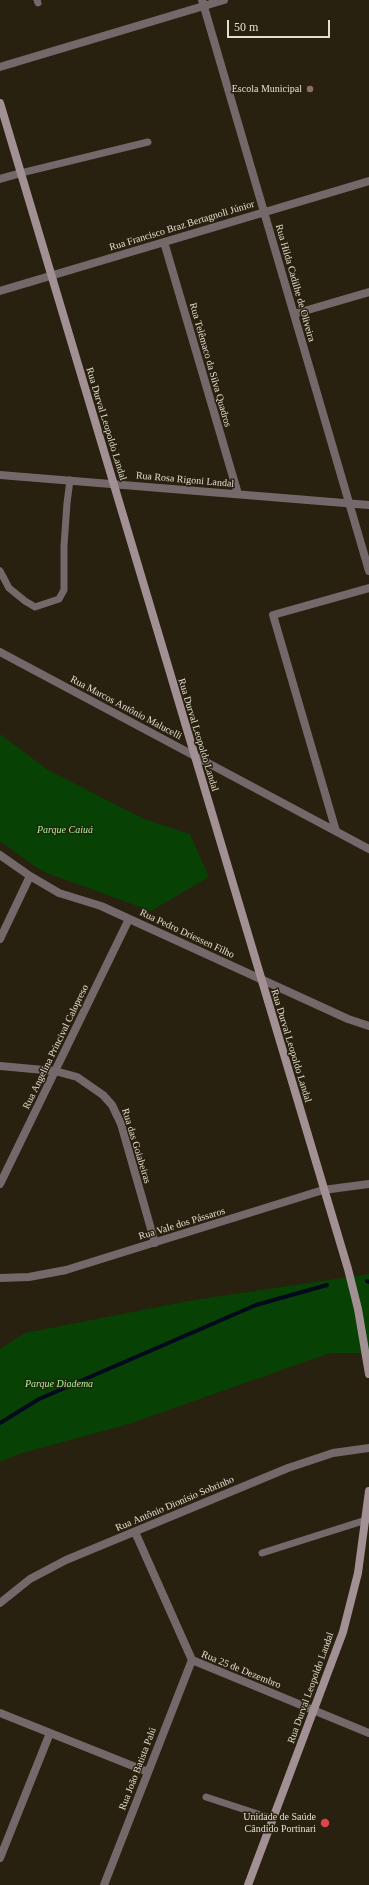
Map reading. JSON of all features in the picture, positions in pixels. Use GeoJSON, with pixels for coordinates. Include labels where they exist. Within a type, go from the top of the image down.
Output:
{"type":"FeatureCollection","features":[{"type":"Feature","properties":{"kind":"street"},"geometry":{"type":"LineString","coordinates":[[0,67],[202,3],[224,0]]}},
{"type":"Feature","properties":{"kind":"street","name":"Rua Hilda Cadilhe de Oliveira"},"geometry":{"type":"LineString","coordinates":[[202,3],[369,571]]}},
{"type":"Feature","properties":{"kind":"street","name":"Rua Durval Leopoldo Landal"},"geometry":{"type":"LineString","coordinates":[[0,103],[345,1261],[358,1309],[369,1374]]}},
{"type":"Feature","properties":{"kind":"street"},"geometry":{"type":"LineString","coordinates":[[0,179],[21,173]]}},
{"type":"Feature","properties":{"kind":"street","name":"Rua Francisco Braz Bertagnoli Júnior"},"geometry":{"type":"LineString","coordinates":[[0,291],[369,181]]}},
{"type":"Feature","properties":{"kind":"street","name":"Rua Telêmaco da Silva Quadros"},"geometry":{"type":"LineString","coordinates":[[164,242],[238,494]]}},
{"type":"Feature","properties":{"kind":"street"},"geometry":{"type":"LineString","coordinates":[[294,314],[369,292]]}},
{"type":"Feature","properties":{"kind":"street","name":"Rua Rosa Rigoni Landal"},"geometry":{"type":"LineString","coordinates":[[0,475],[369,505]]}},
{"type":"Feature","properties":{"kind":"street"},"geometry":{"type":"LineString","coordinates":[[336,831],[273,615],[369,588]]}},
{"type":"Feature","properties":{"kind":"street","name":"Rua Marcos Antônio Malucelli"},"geometry":{"type":"LineString","coordinates":[[0,652],[369,849]]}},
{"type":"Feature","properties":{"kind":"street","name":"Rua Pedro Driessen Filho"},"geometry":{"type":"LineString","coordinates":[[0,854],[30,876],[59,893],[101,906],[348,1019],[369,1026]]}},
{"type":"Feature","properties":{"kind":"street"},"geometry":{"type":"LineString","coordinates":[[0,939],[30,876]]}},
{"type":"Feature","properties":{"kind":"street","name":"Rua Angelina Princival Calopreso"},"geometry":{"type":"LineString","coordinates":[[0,1184],[129,919]]}},
{"type":"Feature","properties":{"kind":"street","name":"Rua das Goiabeiras"},"geometry":{"type":"LineString","coordinates":[[0,1066],[55,1071],[77,1077],[103,1095],[112,1105],[121,1124],[155,1243]]}},
{"type":"Feature","properties":{"kind":"street","name":"Rua Vale dos Pássaros"},"geometry":{"type":"LineString","coordinates":[[0,1278],[51,1274],[323,1190],[369,1184]]}},
{"type":"Feature","properties":{"kind":"street","name":"Rua Antônio Dionísio Sobrinho"},"geometry":{"type":"LineString","coordinates":[[0,1602],[30,1578],[135,1532],[312,1459],[333,1453],[369,1448]]}},
{"type":"Feature","properties":{"kind":"street","name":"Rua Durval Leopoldo Landal"},"geometry":{"type":"LineString","coordinates":[[248,1885],[314,1711],[351,1604],[368,1519],[369,1491]]}},
{"type":"Feature","properties":{"kind":"street","name":"Rua 25 de Dezembro"},"geometry":{"type":"LineString","coordinates":[[135,1532],[192,1660],[369,1733]]}},
{"type":"Feature","properties":{"kind":"street","name":"Rua João Batista Palú"},"geometry":{"type":"LineString","coordinates":[[104,1885],[192,1660]]}},
{"type":"Feature","properties":{"kind":"street"},"geometry":{"type":"LineString","coordinates":[[0,1713],[148,1772]]}},
{"type":"Feature","properties":{"kind":"street"},"geometry":{"type":"LineString","coordinates":[[0,1858],[50,1733]]}},
{"type":"Feature","properties":{"kind":"lane"},"geometry":{"type":"LineString","coordinates":[[21,173],[148,142]]}},
{"type":"Feature","properties":{"kind":"lane"},"geometry":{"type":"LineString","coordinates":[[0,571],[9,588],[25,601],[36,607],[59,599],[64,590],[64,546],[70,480]]}},
{"type":"Feature","properties":{"kind":"lane"},"geometry":{"type":"LineString","coordinates":[[262,1553],[368,1519]]}},
{"type":"Feature","properties":{"kind":"lane"},"geometry":{"type":"LineString","coordinates":[[206,1798],[273,1819]]}},
{"type":"Feature","properties":{"kind":"green space","name":"Parque Caiuá"},"geometry":{"type":"Polygon","coordinates":[[[0,734],[48,770],[144,819],[190,834],[209,877],[151,911],[47,873],[36,867],[0,841],[0,734]]]}},
{"type":"Feature","properties":{"kind":"green space","name":"Parque Diadema"},"geometry":{"type":"Polygon","coordinates":[[[369,1274],[369,1353],[330,1353],[129,1424],[19,1454],[0,1462],[0,1349],[25,1333],[194,1300],[369,1274]]]}},
{"type":"Feature","properties":{"kind":"waterway"},"geometry":{"type":"LineString","coordinates":[[0,1423],[39,1399],[256,1305],[327,1285]]}},
{"type":"Feature","properties":{"kind":"place","name":"Escola Municipal"},"geometry":{"type":"Point","coordinates":[310,89]}},
{"type":"Feature","properties":{"kind":"place","name":"Unidade de Saúde Cândido Portinari"},"geometry":{"type":"Point","coordinates":[325,1823]}}]}
